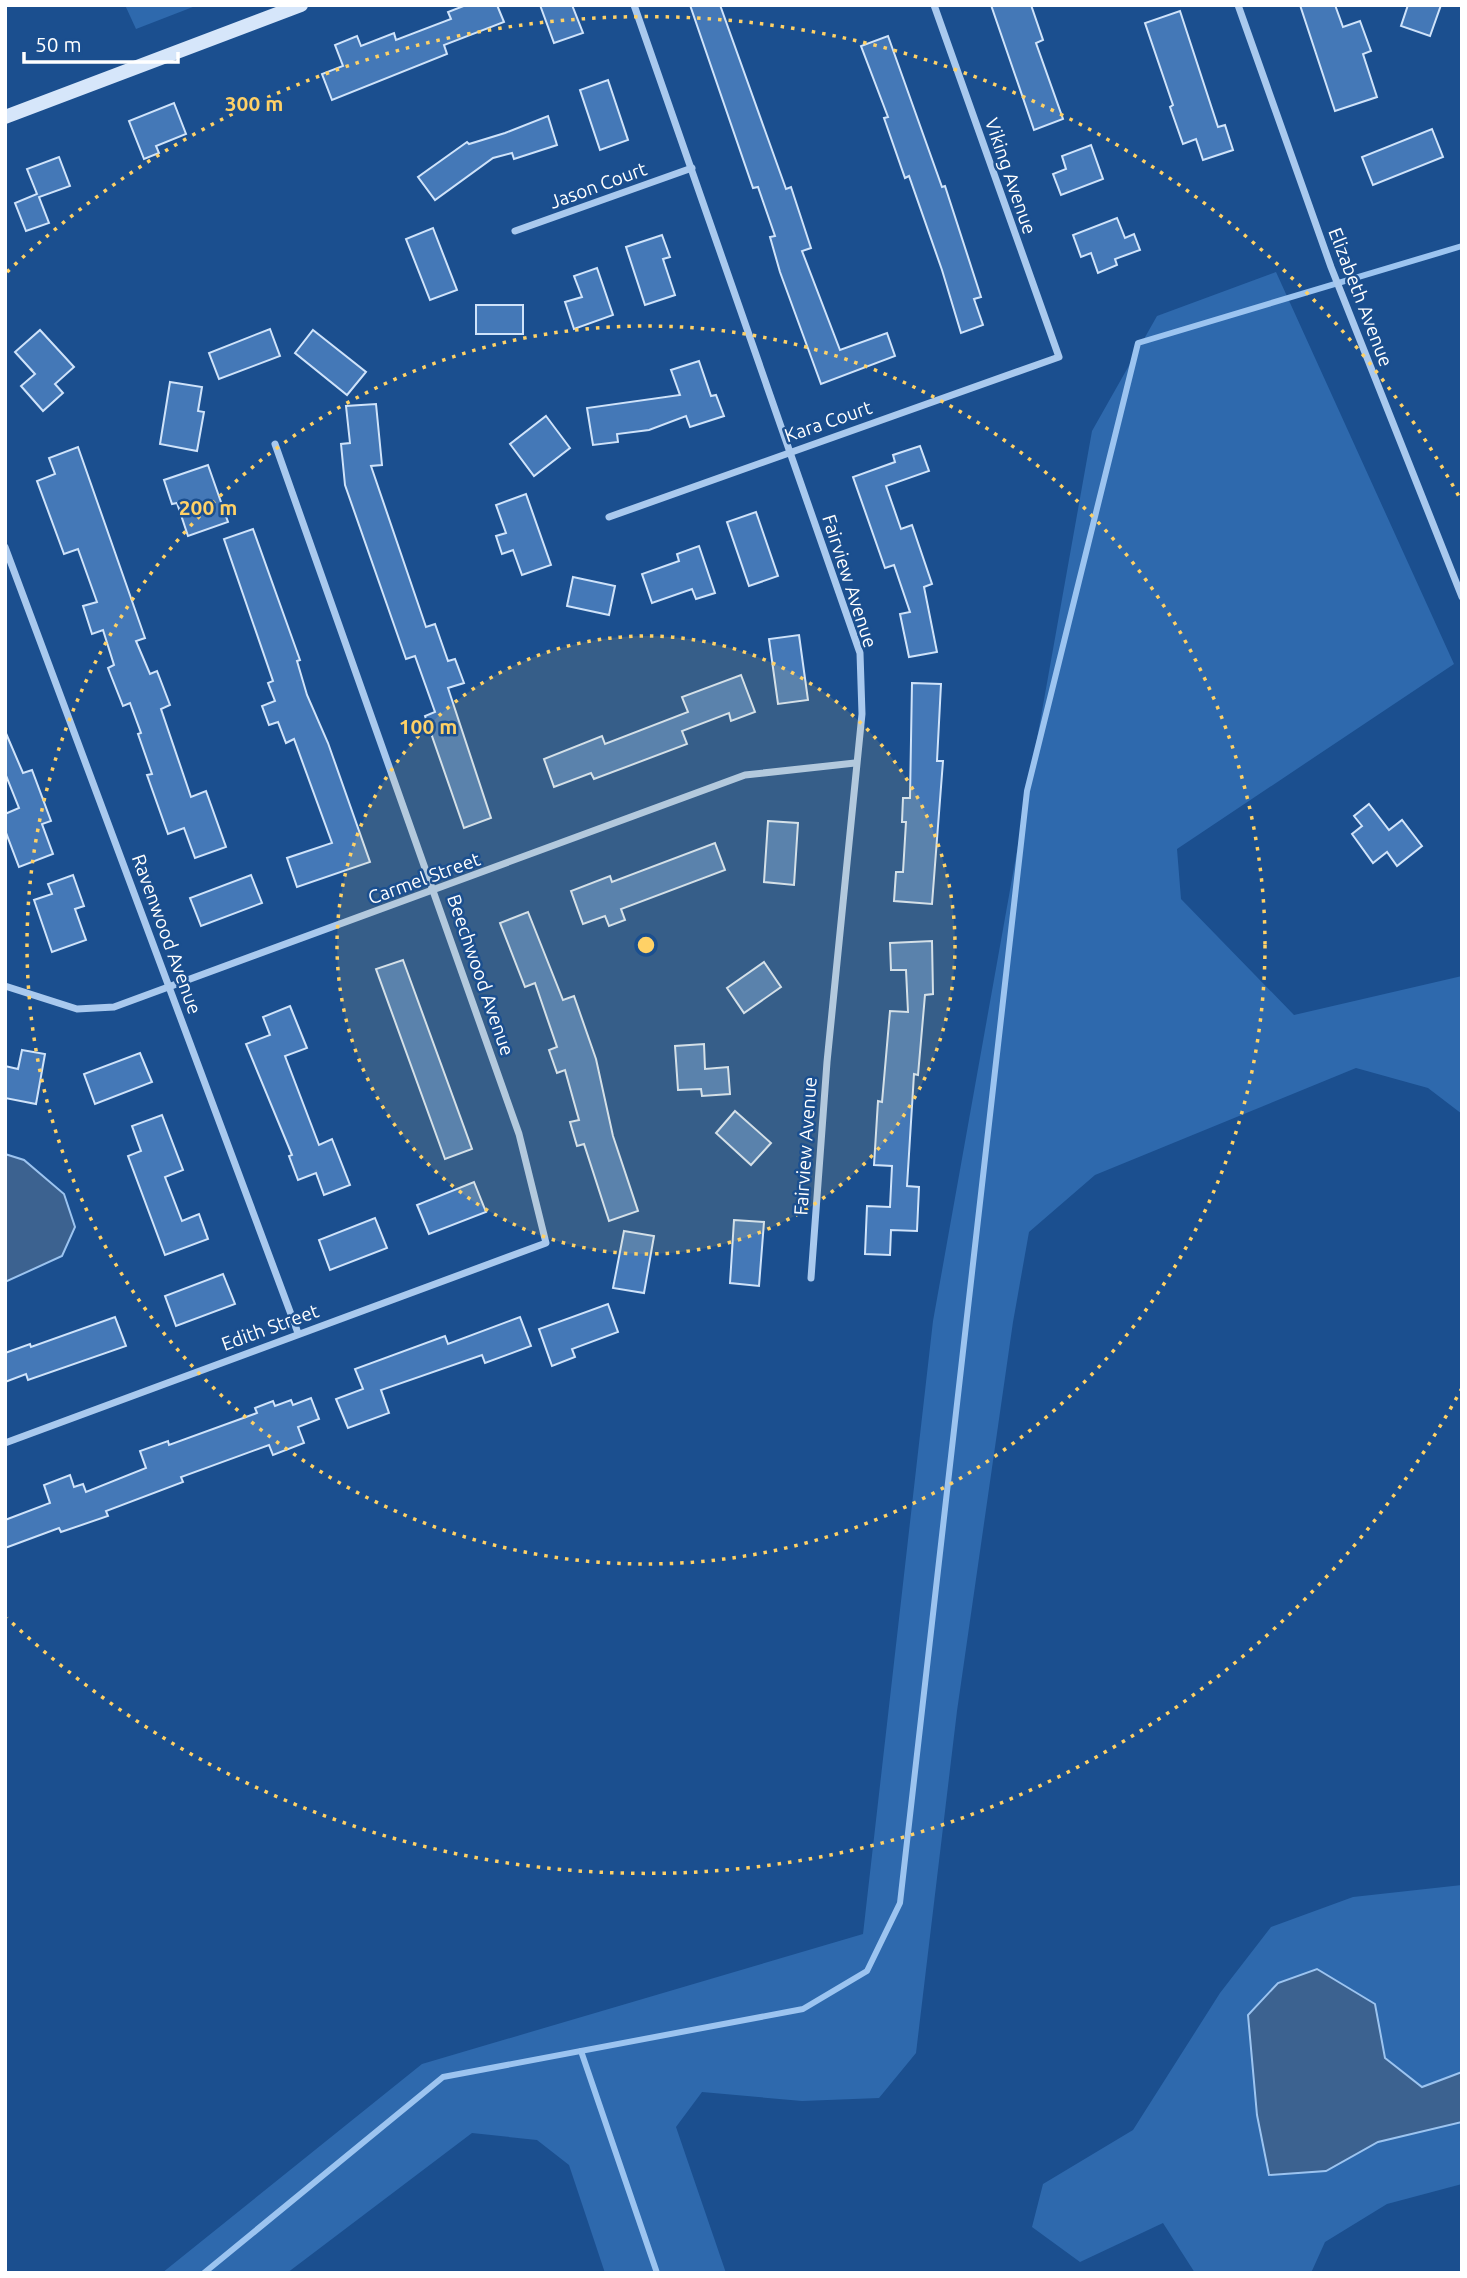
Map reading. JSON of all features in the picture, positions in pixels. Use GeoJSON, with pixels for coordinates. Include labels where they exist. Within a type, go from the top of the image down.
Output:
{"type":"FeatureCollection","features":[{"type":"Feature","properties":{"kind":"main road"},"geometry":{"type":"LineString","coordinates":[[5,117],[301,5]]}},
{"type":"Feature","properties":{"kind":"street","name":"Fairview Avenue"},"geometry":{"type":"LineString","coordinates":[[634,5],[860,653],[862,714],[855,763],[811,1278]]}},
{"type":"Feature","properties":{"kind":"street","name":"Viking Avenue"},"geometry":{"type":"LineString","coordinates":[[934,5],[1059,357]]}},
{"type":"Feature","properties":{"kind":"street","name":"Elizabeth Avenue"},"geometry":{"type":"LineString","coordinates":[[1238,5],[1331,267],[1462,597]]}},
{"type":"Feature","properties":{"kind":"street","name":"Jason Court"},"geometry":{"type":"LineString","coordinates":[[514,232],[692,168]]}},
{"type":"Feature","properties":{"kind":"street","name":"Kara Court"},"geometry":{"type":"LineString","coordinates":[[609,517],[1059,357]]}},
{"type":"Feature","properties":{"kind":"street","name":"Beechwood Avenue"},"geometry":{"type":"LineString","coordinates":[[275,444],[435,890],[519,1134],[546,1243]]}},
{"type":"Feature","properties":{"kind":"street","name":"Ravenwood Avenue"},"geometry":{"type":"LineString","coordinates":[[5,547],[298,1333]]}},
{"type":"Feature","properties":{"kind":"street","name":"Carmel Street"},"geometry":{"type":"LineString","coordinates":[[5,986],[77,1009],[114,1007],[171,989],[745,775],[855,763]]}},
{"type":"Feature","properties":{"kind":"street","name":"Edith Street"},"geometry":{"type":"LineString","coordinates":[[5,1443],[546,1243]]}},
{"type":"Feature","properties":{"kind":"shaded area"},"geometry":{"type":"Polygon","coordinates":[[[125,5],[198,5],[136,29],[125,5]]]}},
{"type":"Feature","properties":{"kind":"shaded area"},"geometry":{"type":"Polygon","coordinates":[[[1276,272],[1454,664],[1177,849],[1181,899],[1294,1015],[1462,976],[1462,1114],[1428,1088],[1356,1068],[1095,1175],[1029,1232],[1013,1322],[957,1711],[916,2053],[879,2098],[802,2101],[702,2092],[676,2127],[726,2273],[605,2273],[569,2165],[537,2140],[472,2133],[287,2273],[162,2273],[422,2064],[863,1934],[933,1321],[1092,431],[1157,316],[1276,272]]]}},
{"type":"Feature","properties":{"kind":"shaded area"},"geometry":{"type":"Polygon","coordinates":[[[5,1154],[24,1160],[64,1194],[75,1227],[62,1256],[5,1282],[5,1154]]]}},
{"type":"Feature","properties":{"kind":"shaded area"},"geometry":{"type":"Polygon","coordinates":[[[1462,1885],[1462,2072],[1422,2087],[1385,2058],[1375,2004],[1326,2171],[1378,2142],[1462,2122],[1462,2184],[1387,2204],[1325,2242],[1311,2273],[1195,2273],[1163,2223],[1080,2262],[1032,2227],[1043,2184],[1133,2130],[1220,1993],[1271,1927],[1353,1897],[1462,1885]]]}},
{"type":"Feature","properties":{"kind":"shaded area"},"geometry":{"type":"Polygon","coordinates":[[[1317,1969],[1375,2004],[1385,2058],[1422,2087],[1462,2072],[1462,2122],[1378,2142],[1326,2171],[1269,2175],[1257,2115],[1248,2015],[1278,1983],[1317,1969]]]}},
{"type":"Feature","properties":{"kind":"building"},"geometry":{"type":"Polygon","coordinates":[[[466,5],[497,5],[504,22],[444,45],[447,54],[332,100],[322,74],[343,66],[335,45],[357,36],[361,46],[394,33],[396,40],[451,19],[448,12],[466,5]]]}},
{"type":"Feature","properties":{"kind":"building"},"geometry":{"type":"Polygon","coordinates":[[[540,5],[572,5],[583,33],[554,43],[540,5]]]}},
{"type":"Feature","properties":{"kind":"building"},"geometry":{"type":"Polygon","coordinates":[[[690,5],[720,5],[786,189],[791,187],[811,248],[802,251],[840,350],[887,333],[895,356],[821,384],[780,272],[770,237],[775,236],[758,187],[753,188],[690,5]]]}},
{"type":"Feature","properties":{"kind":"building"},"geometry":{"type":"Polygon","coordinates":[[[991,5],[1031,5],[1043,40],[1036,43],[1063,119],[1034,130],[991,5]]]}},
{"type":"Feature","properties":{"kind":"building"},"geometry":{"type":"Polygon","coordinates":[[[1300,5],[1335,5],[1343,27],[1360,21],[1371,51],[1363,54],[1377,97],[1335,111],[1300,5]]]}},
{"type":"Feature","properties":{"kind":"building"},"geometry":{"type":"Polygon","coordinates":[[[1408,5],[1441,5],[1430,36],[1401,26],[1408,5]]]}},
{"type":"Feature","properties":{"kind":"building"},"geometry":{"type":"Polygon","coordinates":[[[1180,11],[1218,127],[1225,125],[1233,150],[1203,160],[1196,139],[1183,144],[1170,107],[1173,105],[1145,23],[1180,11]]]}},
{"type":"Feature","properties":{"kind":"building"},"geometry":{"type":"Polygon","coordinates":[[[888,36],[942,187],[945,186],[981,297],[974,299],[983,325],[961,333],[942,270],[909,176],[905,178],[884,118],[888,117],[861,46],[888,36]]]}},
{"type":"Feature","properties":{"kind":"building"},"geometry":{"type":"Polygon","coordinates":[[[608,80],[628,140],[600,150],[580,90],[608,80]]]}},
{"type":"Feature","properties":{"kind":"building"},"geometry":{"type":"Polygon","coordinates":[[[174,103],[186,134],[156,146],[159,153],[144,159],[129,121],[174,103]]]}},
{"type":"Feature","properties":{"kind":"building"},"geometry":{"type":"Polygon","coordinates":[[[548,116],[557,145],[514,159],[512,153],[493,158],[435,200],[418,177],[467,142],[469,144],[505,133],[548,116]]]}},
{"type":"Feature","properties":{"kind":"building"},"geometry":{"type":"Polygon","coordinates":[[[1432,129],[1443,157],[1373,185],[1362,157],[1432,129]]]}},
{"type":"Feature","properties":{"kind":"building"},"geometry":{"type":"Polygon","coordinates":[[[1091,145],[1103,179],[1061,195],[1053,174],[1066,169],[1062,156],[1091,145]]]}},
{"type":"Feature","properties":{"kind":"building"},"geometry":{"type":"Polygon","coordinates":[[[59,157],[70,186],[39,197],[49,223],[26,231],[15,203],[37,194],[27,169],[59,157]]]}},
{"type":"Feature","properties":{"kind":"building"},"geometry":{"type":"Polygon","coordinates":[[[1117,218],[1125,238],[1134,234],[1140,250],[1115,259],[1117,265],[1098,273],[1091,253],[1081,257],[1073,235],[1117,218]]]}},
{"type":"Feature","properties":{"kind":"building"},"geometry":{"type":"Polygon","coordinates":[[[433,228],[457,290],[430,300],[406,239],[433,228]]]}},
{"type":"Feature","properties":{"kind":"building"},"geometry":{"type":"Polygon","coordinates":[[[662,235],[670,257],[663,259],[675,295],[645,305],[626,247],[662,235]]]}},
{"type":"Feature","properties":{"kind":"building"},"geometry":{"type":"Polygon","coordinates":[[[597,268],[613,315],[574,329],[565,302],[582,297],[574,276],[597,268]]]}},
{"type":"Feature","properties":{"kind":"building"},"geometry":{"type":"Polygon","coordinates":[[[476,305],[523,305],[523,334],[476,334],[476,305]]]}},
{"type":"Feature","properties":{"kind":"building"},"geometry":{"type":"Polygon","coordinates":[[[270,329],[280,356],[219,379],[209,353],[270,329]]]}},
{"type":"Feature","properties":{"kind":"building"},"geometry":{"type":"Polygon","coordinates":[[[40,330],[74,367],[55,384],[63,393],[43,411],[21,386],[35,374],[15,352],[40,330]]]}},
{"type":"Feature","properties":{"kind":"building"},"geometry":{"type":"Polygon","coordinates":[[[313,330],[366,372],[347,395],[295,353],[313,330]]]}},
{"type":"Feature","properties":{"kind":"building"},"geometry":{"type":"Polygon","coordinates":[[[699,361],[711,396],[716,395],[724,416],[690,427],[686,416],[649,430],[617,434],[618,442],[593,445],[587,408],[680,395],[671,370],[699,361]]]}},
{"type":"Feature","properties":{"kind":"building"},"geometry":{"type":"Polygon","coordinates":[[[170,382],[202,387],[198,411],[204,412],[197,451],[160,444],[170,382]]]}},
{"type":"Feature","properties":{"kind":"building"},"geometry":{"type":"Polygon","coordinates":[[[376,404],[382,465],[371,466],[426,627],[435,624],[448,661],[455,659],[464,683],[448,688],[491,818],[464,828],[425,716],[435,712],[415,656],[406,659],[345,485],[341,444],[350,443],[346,406],[376,404]]]}},
{"type":"Feature","properties":{"kind":"building"},"geometry":{"type":"Polygon","coordinates":[[[546,416],[570,448],[534,476],[510,444],[546,416]]]}},
{"type":"Feature","properties":{"kind":"building"},"geometry":{"type":"Polygon","coordinates":[[[920,446],[929,471],[886,486],[901,529],[912,525],[932,584],[924,587],[937,652],[909,657],[900,614],[910,612],[894,565],[885,568],[853,477],[895,462],[893,455],[920,446]]]}},
{"type":"Feature","properties":{"kind":"building"},"geometry":{"type":"Polygon","coordinates":[[[78,447],[145,638],[136,641],[150,674],[157,671],[170,705],[161,709],[191,797],[206,791],[226,847],[195,858],[184,828],[168,834],[147,775],[152,774],[138,734],[141,733],[130,703],[123,706],[108,668],[114,665],[103,630],[92,634],[83,606],[97,602],[78,549],[64,554],[37,481],[55,474],[49,458],[78,447]]]}},
{"type":"Feature","properties":{"kind":"building"},"geometry":{"type":"Polygon","coordinates":[[[208,465],[228,522],[188,536],[177,503],[172,504],[164,480],[208,465]]]}},
{"type":"Feature","properties":{"kind":"building"},"geometry":{"type":"Polygon","coordinates":[[[526,494],[551,565],[522,575],[513,550],[502,554],[496,536],[506,533],[496,505],[526,494]]]}},
{"type":"Feature","properties":{"kind":"building"},"geometry":{"type":"Polygon","coordinates":[[[756,512],[778,576],[749,586],[727,522],[756,512]]]}},
{"type":"Feature","properties":{"kind":"building"},"geometry":{"type":"Polygon","coordinates":[[[253,529],[300,660],[297,661],[307,695],[328,743],[370,862],[297,887],[287,858],[332,843],[294,739],[286,743],[278,722],[269,725],[262,706],[275,701],[268,683],[273,681],[224,539],[253,529]]]}},
{"type":"Feature","properties":{"kind":"building"},"geometry":{"type":"Polygon","coordinates":[[[699,546],[715,593],[696,599],[692,589],[652,603],[642,574],[679,561],[677,554],[699,546]]]}},
{"type":"Feature","properties":{"kind":"building"},"geometry":{"type":"Polygon","coordinates":[[[573,577],[615,586],[609,615],[567,606],[573,577]]]}},
{"type":"Feature","properties":{"kind":"building"},"geometry":{"type":"Polygon","coordinates":[[[799,635],[808,700],[778,704],[769,639],[799,635]]]}},
{"type":"Feature","properties":{"kind":"building"},"geometry":{"type":"Polygon","coordinates":[[[741,675],[755,712],[731,721],[729,713],[682,731],[687,744],[594,779],[591,773],[554,787],[544,759],[602,736],[605,744],[688,712],[682,697],[741,675]]]}},
{"type":"Feature","properties":{"kind":"building"},"geometry":{"type":"Polygon","coordinates":[[[912,683],[941,684],[937,761],[943,761],[932,904],[894,901],[896,872],[903,872],[906,822],[902,822],[903,798],[910,798],[912,683]]]}},
{"type":"Feature","properties":{"kind":"building"},"geometry":{"type":"Polygon","coordinates":[[[5,731],[23,773],[32,770],[51,821],[42,824],[53,854],[19,867],[5,830],[5,814],[19,808],[5,773],[5,731]]]}},
{"type":"Feature","properties":{"kind":"building"},"geometry":{"type":"Polygon","coordinates":[[[1369,804],[1389,830],[1402,820],[1422,846],[1397,866],[1387,852],[1373,863],[1352,834],[1362,826],[1354,816],[1369,804]]]}},
{"type":"Feature","properties":{"kind":"building"},"geometry":{"type":"Polygon","coordinates":[[[768,821],[798,823],[794,885],[764,882],[768,821]]]}},
{"type":"Feature","properties":{"kind":"building"},"geometry":{"type":"Polygon","coordinates":[[[715,843],[725,870],[621,909],[625,920],[609,926],[605,916],[583,924],[571,891],[610,876],[612,882],[715,843]]]}},
{"type":"Feature","properties":{"kind":"building"},"geometry":{"type":"Polygon","coordinates":[[[73,875],[84,906],[75,909],[86,940],[52,952],[34,900],[52,894],[48,884],[73,875]]]}},
{"type":"Feature","properties":{"kind":"building"},"geometry":{"type":"Polygon","coordinates":[[[251,875],[262,903],[201,926],[190,898],[251,875]]]}},
{"type":"Feature","properties":{"kind":"building"},"geometry":{"type":"Polygon","coordinates":[[[528,912],[563,1000],[574,996],[596,1059],[613,1136],[638,1211],[609,1221],[584,1144],[577,1146],[570,1122],[579,1120],[565,1070],[557,1073],[549,1050],[557,1047],[535,983],[525,987],[500,923],[528,912]]]}},
{"type":"Feature","properties":{"kind":"building"},"geometry":{"type":"Polygon","coordinates":[[[932,941],[933,994],[925,995],[918,1075],[914,1074],[907,1186],[919,1187],[917,1231],[891,1230],[890,1255],[865,1254],[867,1206],[890,1207],[892,1166],[874,1165],[878,1101],[882,1102],[890,1011],[908,1012],[906,970],[891,970],[890,943],[932,941]]]}},
{"type":"Feature","properties":{"kind":"building"},"geometry":{"type":"Polygon","coordinates":[[[403,960],[472,1149],[445,1159],[376,969],[403,960]]]}},
{"type":"Feature","properties":{"kind":"building"},"geometry":{"type":"Polygon","coordinates":[[[764,962],[781,987],[744,1013],[727,988],[764,962]]]}},
{"type":"Feature","properties":{"kind":"building"},"geometry":{"type":"Polygon","coordinates":[[[290,1006],[307,1048],[285,1056],[319,1145],[332,1139],[350,1185],[324,1195],[316,1173],[298,1180],[289,1156],[292,1155],[246,1044],[270,1035],[263,1017],[290,1006]]]}},
{"type":"Feature","properties":{"kind":"building"},"geometry":{"type":"Polygon","coordinates":[[[704,1044],[705,1069],[728,1067],[730,1094],[702,1096],[701,1089],[678,1090],[675,1046],[704,1044]]]}},
{"type":"Feature","properties":{"kind":"building"},"geometry":{"type":"Polygon","coordinates":[[[22,1050],[45,1054],[36,1104],[5,1098],[5,1066],[18,1069],[22,1050]]]}},
{"type":"Feature","properties":{"kind":"building"},"geometry":{"type":"Polygon","coordinates":[[[140,1053],[152,1082],[95,1104],[84,1074],[140,1053]]]}},
{"type":"Feature","properties":{"kind":"building"},"geometry":{"type":"Polygon","coordinates":[[[735,1111],[771,1143],[751,1165],[716,1133],[735,1111]]]}},
{"type":"Feature","properties":{"kind":"building"},"geometry":{"type":"Polygon","coordinates":[[[162,1115],[183,1170],[165,1177],[182,1221],[199,1214],[208,1239],[165,1255],[128,1156],[141,1151],[132,1126],[162,1115]]]}},
{"type":"Feature","properties":{"kind":"building"},"geometry":{"type":"Polygon","coordinates":[[[474,1182],[486,1212],[429,1234],[417,1205],[474,1182]]]}},
{"type":"Feature","properties":{"kind":"building"},"geometry":{"type":"Polygon","coordinates":[[[375,1218],[387,1248],[330,1270],[319,1240],[375,1218]]]}},
{"type":"Feature","properties":{"kind":"building"},"geometry":{"type":"Polygon","coordinates":[[[734,1220],[764,1222],[759,1286],[730,1283],[734,1220]]]}},
{"type":"Feature","properties":{"kind":"building"},"geometry":{"type":"Polygon","coordinates":[[[624,1231],[654,1236],[644,1293],[613,1288],[624,1231]]]}},
{"type":"Feature","properties":{"kind":"building"},"geometry":{"type":"Polygon","coordinates":[[[223,1274],[235,1304],[176,1326],[165,1296],[223,1274]]]}},
{"type":"Feature","properties":{"kind":"building"},"geometry":{"type":"Polygon","coordinates":[[[608,1304],[618,1332],[572,1349],[575,1357],[552,1366],[539,1329],[608,1304]]]}},
{"type":"Feature","properties":{"kind":"building"},"geometry":{"type":"Polygon","coordinates":[[[115,1317],[126,1346],[28,1380],[26,1374],[5,1382],[5,1353],[30,1344],[31,1347],[115,1317]]]}},
{"type":"Feature","properties":{"kind":"building"},"geometry":{"type":"Polygon","coordinates":[[[520,1317],[531,1346],[485,1363],[482,1355],[381,1390],[389,1413],[348,1428],[336,1399],[363,1389],[355,1369],[445,1336],[448,1344],[520,1317]]]}},
{"type":"Feature","properties":{"kind":"building"},"geometry":{"type":"Polygon","coordinates":[[[311,1398],[319,1419],[298,1427],[304,1443],[273,1455],[269,1445],[181,1477],[183,1482],[106,1511],[108,1516],[61,1532],[59,1528],[5,1548],[5,1520],[50,1503],[44,1485],[70,1475],[74,1487],[83,1484],[86,1492],[146,1468],[140,1451],[168,1441],[169,1445],[257,1413],[255,1408],[273,1401],[275,1406],[291,1400],[293,1405],[311,1398]]]}},
{"type":"Feature","properties":{"kind":"waterway"},"geometry":{"type":"LineString","coordinates":[[204,2273],[443,2077],[803,2009],[867,1971],[900,1903],[1027,791],[1138,343],[1462,246]]}},
{"type":"Feature","properties":{"kind":"waterway"},"geometry":{"type":"LineString","coordinates":[[581,2051],[657,2273]]}}]}
